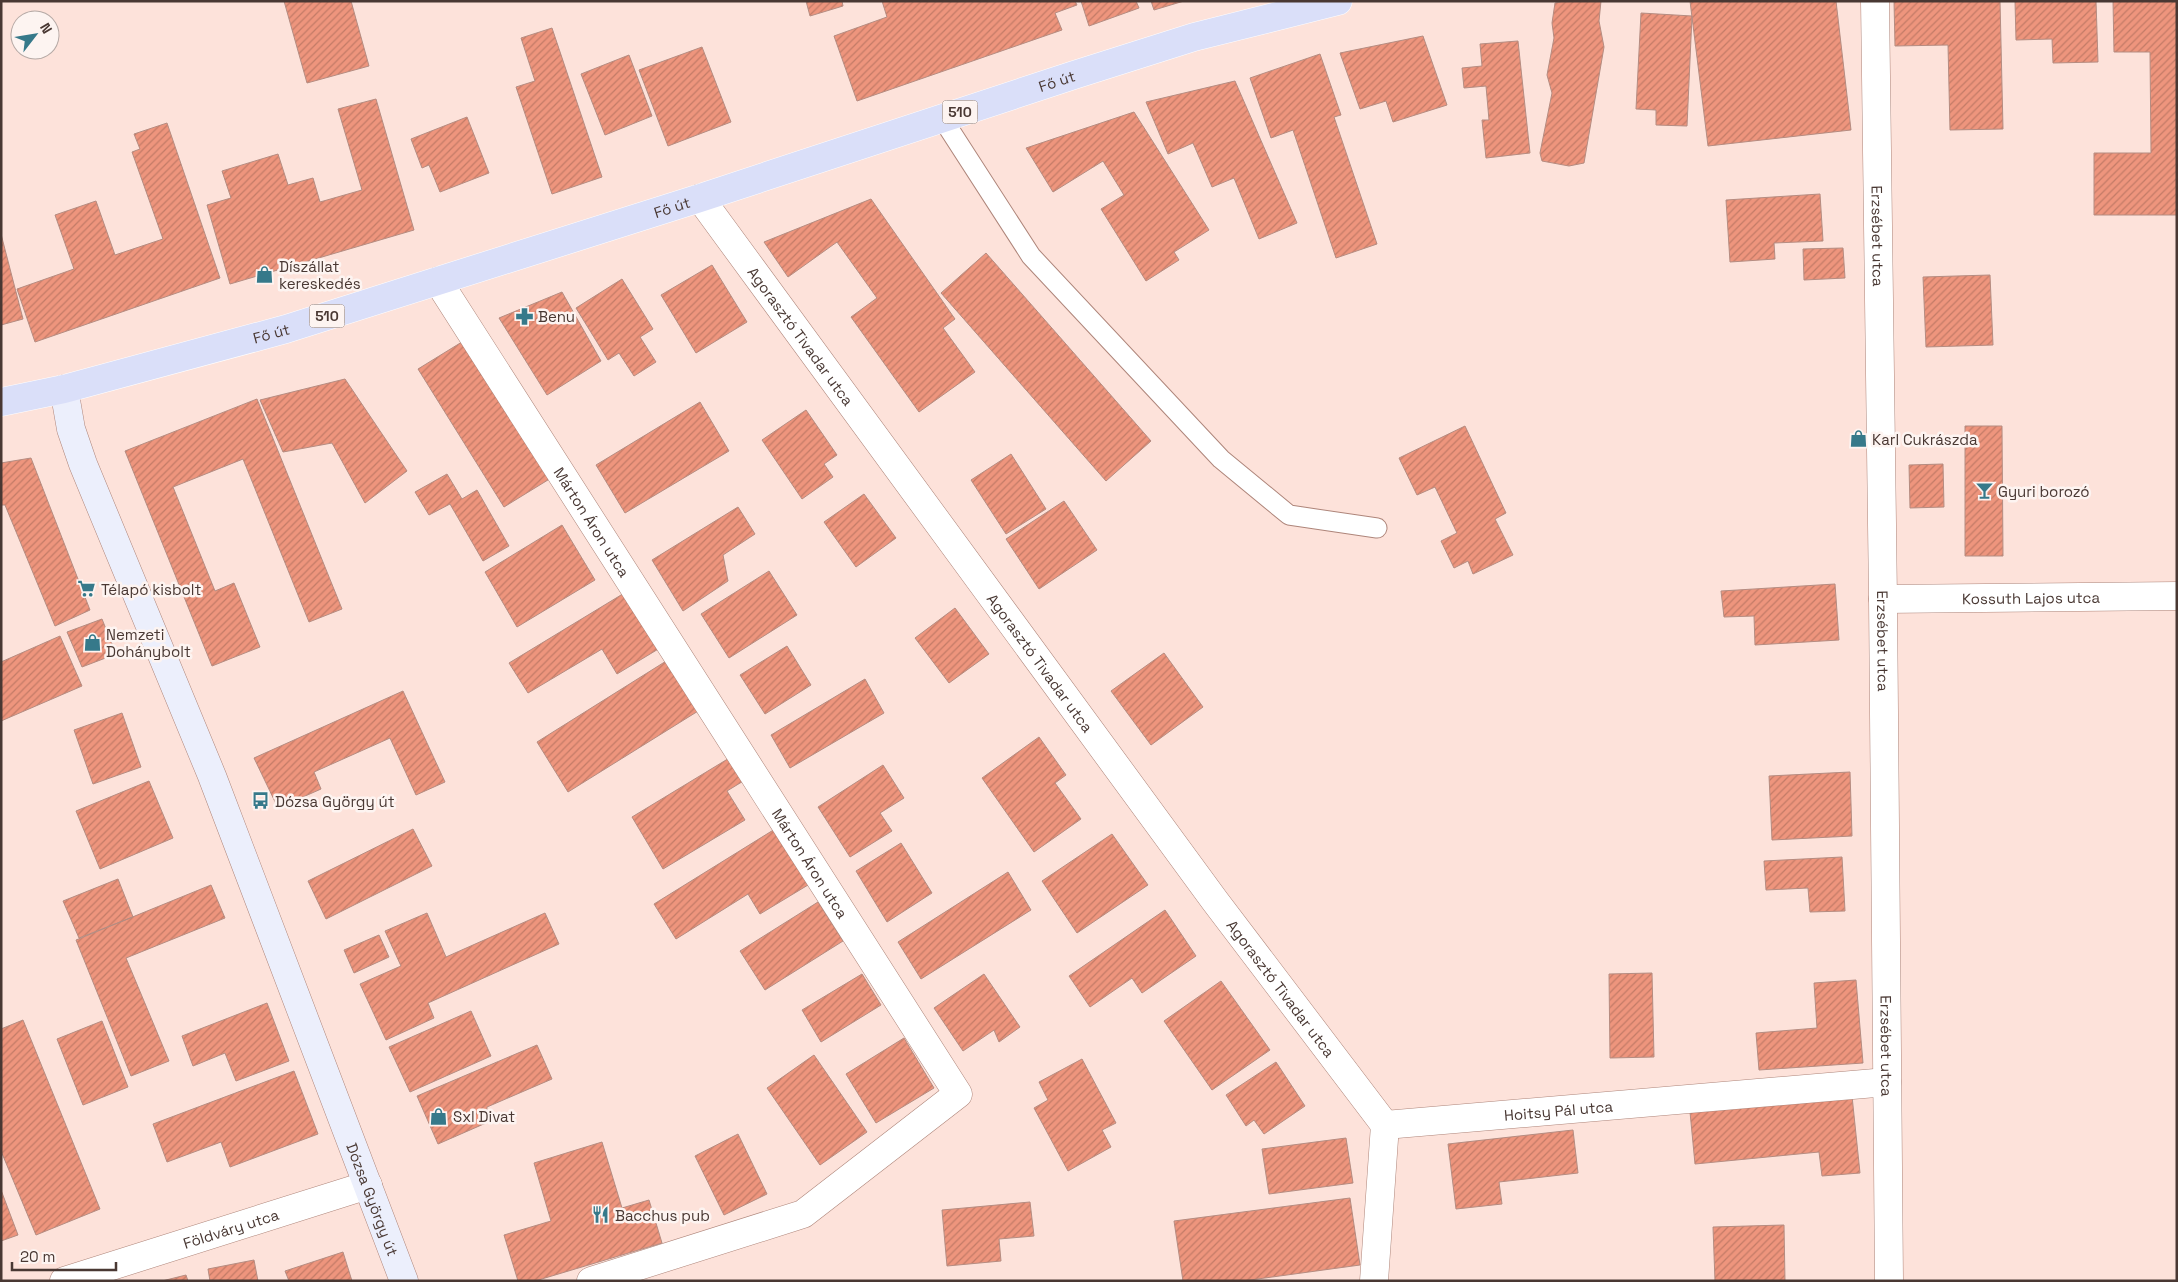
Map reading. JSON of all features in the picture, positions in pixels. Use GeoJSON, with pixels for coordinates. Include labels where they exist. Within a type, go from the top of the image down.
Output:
{"type":"FeatureCollection","features":[{"type":"Feature","properties":{"kind":"main road","name":"Fő út"},"geometry":{"type":"LineString","coordinates":[[1,402],[64,389],[286,329],[700,198],[942,118],[1194,38],[1338,1]]}},
{"type":"Feature","properties":{"kind":"main road","name":"Dózsa György út"},"geometry":{"type":"LineString","coordinates":[[64,389],[71,429],[83,464],[212,776],[404,1281]]}},
{"type":"Feature","properties":{"kind":"street","name":"Erzsébet utca"},"geometry":{"type":"LineString","coordinates":[[1875,1],[1884,599],[1888,1281]]}},
{"type":"Feature","properties":{"kind":"street","name":"Agorasztó Tivadar utca"},"geometry":{"type":"LineString","coordinates":[[700,198],[1215,901],[1385,1125]]}},
{"type":"Feature","properties":{"kind":"street","name":"Márton Áron utca"},"geometry":{"type":"LineString","coordinates":[[438,281],[958,1094],[804,1214],[591,1281]]}},
{"type":"Feature","properties":{"kind":"street","name":"Kossuth Lajos utca"},"geometry":{"type":"LineString","coordinates":[[1884,599],[2177,596]]}},
{"type":"Feature","properties":{"kind":"street","name":"Hoitsy Pál utca"},"geometry":{"type":"LineString","coordinates":[[1385,1125],[1887,1082]]}},
{"type":"Feature","properties":{"kind":"street"},"geometry":{"type":"LineString","coordinates":[[1374,1281],[1385,1125]]}},
{"type":"Feature","properties":{"kind":"street","name":"Földváry utca"},"geometry":{"type":"LineString","coordinates":[[64,1281],[368,1185]]}},
{"type":"Feature","properties":{"kind":"lane"},"geometry":{"type":"LineString","coordinates":[[942,118],[1031,256],[1221,459],[1289,515],[1377,528]]}},
{"type":"Feature","properties":{"kind":"building"},"geometry":{"type":"Polygon","coordinates":[[[284,1],[351,1],[369,66],[307,83],[284,1]]]}},
{"type":"Feature","properties":{"kind":"building"},"geometry":{"type":"Polygon","coordinates":[[[806,1],[842,1],[843,6],[810,16],[806,1]]]}},
{"type":"Feature","properties":{"kind":"building"},"geometry":{"type":"Polygon","coordinates":[[[882,1],[1075,1],[1077,5],[1055,13],[1062,30],[857,101],[834,36],[887,17],[882,1]]]}},
{"type":"Feature","properties":{"kind":"building"},"geometry":{"type":"Polygon","coordinates":[[[1081,1],[1136,1],[1139,8],[1089,26],[1081,1]]]}},
{"type":"Feature","properties":{"kind":"building"},"geometry":{"type":"Polygon","coordinates":[[[1151,1],[1184,1],[1154,10],[1151,1]]]}},
{"type":"Feature","properties":{"kind":"building"},"geometry":{"type":"Polygon","coordinates":[[[1564,1],[1601,1],[1599,21],[1604,47],[1584,163],[1569,166],[1542,161],[1540,153],[1552,93],[1547,75],[1554,38],[1552,23],[1555,3],[1564,1]]]}},
{"type":"Feature","properties":{"kind":"building"},"geometry":{"type":"Polygon","coordinates":[[[1690,1],[1836,1],[1851,130],[1708,146],[1690,1]]]}},
{"type":"Feature","properties":{"kind":"building"},"geometry":{"type":"Polygon","coordinates":[[[1894,1],[2000,1],[2003,129],[1950,130],[1948,45],[1895,46],[1894,1]]]}},
{"type":"Feature","properties":{"kind":"building"},"geometry":{"type":"Polygon","coordinates":[[[2015,1],[2096,1],[2098,62],[2053,63],[2052,39],[2016,40],[2015,1]]]}},
{"type":"Feature","properties":{"kind":"building"},"geometry":{"type":"Polygon","coordinates":[[[2113,1],[2177,1],[2177,215],[2094,215],[2094,153],[2151,153],[2150,52],[2114,52],[2113,1]]]}},
{"type":"Feature","properties":{"kind":"building"},"geometry":{"type":"Polygon","coordinates":[[[1641,13],[1692,16],[1687,126],[1656,125],[1656,110],[1636,109],[1641,13]]]}},
{"type":"Feature","properties":{"kind":"building"},"geometry":{"type":"Polygon","coordinates":[[[552,28],[602,177],[552,194],[516,87],[535,81],[521,38],[552,28]]]}},
{"type":"Feature","properties":{"kind":"building"},"geometry":{"type":"Polygon","coordinates":[[[1423,36],[1447,105],[1393,122],[1386,101],[1360,109],[1340,53],[1423,36]]]}},
{"type":"Feature","properties":{"kind":"building"},"geometry":{"type":"Polygon","coordinates":[[[1518,41],[1530,153],[1486,158],[1482,120],[1489,120],[1486,86],[1464,88],[1462,68],[1482,66],[1480,44],[1518,41]]]}},
{"type":"Feature","properties":{"kind":"building"},"geometry":{"type":"Polygon","coordinates":[[[702,47],[731,122],[668,146],[639,70],[702,47]]]}},
{"type":"Feature","properties":{"kind":"building"},"geometry":{"type":"Polygon","coordinates":[[[1320,54],[1341,115],[1334,117],[1377,244],[1336,258],[1293,130],[1271,138],[1250,78],[1320,54]]]}},
{"type":"Feature","properties":{"kind":"building"},"geometry":{"type":"Polygon","coordinates":[[[629,55],[652,116],[605,135],[581,74],[629,55]]]}},
{"type":"Feature","properties":{"kind":"building"},"geometry":{"type":"Polygon","coordinates":[[[1235,81],[1297,223],[1259,239],[1234,178],[1212,187],[1193,143],[1168,154],[1146,102],[1235,81]]]}},
{"type":"Feature","properties":{"kind":"building"},"geometry":{"type":"Polygon","coordinates":[[[376,99],[414,230],[230,284],[207,205],[231,198],[222,171],[278,154],[288,185],[313,178],[320,202],[362,190],[338,109],[376,99]]]}},
{"type":"Feature","properties":{"kind":"building"},"geometry":{"type":"Polygon","coordinates":[[[1134,112],[1209,230],[1174,252],[1179,260],[1146,281],[1101,209],[1124,195],[1103,161],[1053,192],[1026,148],[1134,112]]]}},
{"type":"Feature","properties":{"kind":"building"},"geometry":{"type":"Polygon","coordinates":[[[467,117],[489,173],[440,192],[429,165],[422,168],[411,139],[467,117]]]}},
{"type":"Feature","properties":{"kind":"building"},"geometry":{"type":"Polygon","coordinates":[[[167,123],[220,278],[35,342],[17,289],[74,269],[55,215],[96,201],[115,255],[163,239],[132,152],[140,149],[134,134],[167,123]]]}},
{"type":"Feature","properties":{"kind":"building"},"geometry":{"type":"Polygon","coordinates":[[[1820,194],[1823,241],[1774,243],[1775,259],[1730,262],[1726,200],[1820,194]]]}},
{"type":"Feature","properties":{"kind":"building"},"geometry":{"type":"Polygon","coordinates":[[[871,199],[955,319],[943,328],[975,372],[919,412],[851,317],[877,298],[837,242],[788,277],[764,242],[871,199]]]}},
{"type":"Feature","properties":{"kind":"building"},"geometry":{"type":"Polygon","coordinates":[[[1,234],[23,319],[1,325],[1,234]]]}},
{"type":"Feature","properties":{"kind":"building"},"geometry":{"type":"Polygon","coordinates":[[[1843,248],[1845,278],[1804,280],[1803,249],[1843,248]]]}},
{"type":"Feature","properties":{"kind":"building"},"geometry":{"type":"Polygon","coordinates":[[[986,253],[1151,441],[1106,481],[941,293],[986,253]]]}},
{"type":"Feature","properties":{"kind":"building"},"geometry":{"type":"Polygon","coordinates":[[[712,265],[747,322],[696,353],[661,295],[712,265]]]}},
{"type":"Feature","properties":{"kind":"building"},"geometry":{"type":"Polygon","coordinates":[[[1990,275],[1993,345],[1926,347],[1923,277],[1990,275]]]}},
{"type":"Feature","properties":{"kind":"building"},"geometry":{"type":"Polygon","coordinates":[[[622,279],[653,329],[640,337],[656,362],[634,376],[619,353],[608,360],[576,308],[622,279]]]}},
{"type":"Feature","properties":{"kind":"building"},"geometry":{"type":"Polygon","coordinates":[[[562,292],[601,361],[547,395],[499,318],[562,292]]]}},
{"type":"Feature","properties":{"kind":"building"},"geometry":{"type":"Polygon","coordinates":[[[470,337],[556,475],[504,507],[418,369],[470,337]]]}},
{"type":"Feature","properties":{"kind":"building"},"geometry":{"type":"Polygon","coordinates":[[[345,379],[407,471],[365,503],[332,443],[283,452],[260,400],[345,379]]]}},
{"type":"Feature","properties":{"kind":"building"},"geometry":{"type":"Polygon","coordinates":[[[257,399],[342,609],[309,622],[243,459],[173,487],[215,591],[234,583],[260,647],[212,666],[125,451],[257,399]]]}},
{"type":"Feature","properties":{"kind":"building"},"geometry":{"type":"Polygon","coordinates":[[[700,402],[729,451],[625,513],[596,465],[700,402]]]}},
{"type":"Feature","properties":{"kind":"building"},"geometry":{"type":"Polygon","coordinates":[[[806,410],[837,455],[824,464],[833,477],[802,499],[762,440],[806,410]]]}},
{"type":"Feature","properties":{"kind":"building"},"geometry":{"type":"Polygon","coordinates":[[[1465,426],[1506,513],[1495,519],[1513,555],[1473,574],[1468,561],[1454,568],[1441,541],[1457,533],[1435,487],[1417,495],[1399,458],[1465,426]]]}},
{"type":"Feature","properties":{"kind":"building","name":"Gyuri borozó"},"geometry":{"type":"Polygon","coordinates":[[[1965,426],[2002,426],[2003,556],[1965,556],[1965,426]]]}},
{"type":"Feature","properties":{"kind":"building"},"geometry":{"type":"Polygon","coordinates":[[[1011,454],[1046,509],[1006,534],[971,480],[1011,454]]]}},
{"type":"Feature","properties":{"kind":"building"},"geometry":{"type":"Polygon","coordinates":[[[31,458],[90,610],[55,626],[5,505],[1,505],[1,463],[31,458]]]}},
{"type":"Feature","properties":{"kind":"building"},"geometry":{"type":"Polygon","coordinates":[[[1943,464],[1944,507],[1910,508],[1909,465],[1943,464]]]}},
{"type":"Feature","properties":{"kind":"building"},"geometry":{"type":"Polygon","coordinates":[[[447,474],[462,499],[477,490],[509,546],[483,561],[450,504],[429,515],[415,492],[447,474]]]}},
{"type":"Feature","properties":{"kind":"building"},"geometry":{"type":"Polygon","coordinates":[[[864,494],[896,538],[856,567],[824,522],[864,494]]]}},
{"type":"Feature","properties":{"kind":"building"},"geometry":{"type":"Polygon","coordinates":[[[1064,501],[1097,550],[1039,589],[1006,539],[1064,501]]]}},
{"type":"Feature","properties":{"kind":"building"},"geometry":{"type":"Polygon","coordinates":[[[738,507],[755,534],[723,555],[728,581],[683,611],[652,560],[738,507]]]}},
{"type":"Feature","properties":{"kind":"building"},"geometry":{"type":"Polygon","coordinates":[[[562,525],[595,580],[517,627],[485,572],[562,525]]]}},
{"type":"Feature","properties":{"kind":"building"},"geometry":{"type":"Polygon","coordinates":[[[769,571],[797,615],[729,658],[701,614],[769,571]]]}},
{"type":"Feature","properties":{"kind":"building"},"geometry":{"type":"Polygon","coordinates":[[[1835,584],[1839,640],[1755,645],[1754,616],[1724,617],[1721,591],[1835,584]]]}},
{"type":"Feature","properties":{"kind":"building"},"geometry":{"type":"Polygon","coordinates":[[[626,592],[660,648],[617,674],[602,649],[528,693],[509,663],[626,592]]]}},
{"type":"Feature","properties":{"kind":"building"},"geometry":{"type":"Polygon","coordinates":[[[955,608],[989,654],[949,683],[915,638],[955,608]]]}},
{"type":"Feature","properties":{"kind":"building","name":"Nemzeti Dohánybolt"},"geometry":{"type":"Polygon","coordinates":[[[102,619],[116,654],[82,667],[67,632],[102,619]]]}},
{"type":"Feature","properties":{"kind":"building"},"geometry":{"type":"Polygon","coordinates":[[[60,636],[82,686],[1,721],[1,662],[60,636]]]}},
{"type":"Feature","properties":{"kind":"building"},"geometry":{"type":"Polygon","coordinates":[[[787,646],[811,685],[765,714],[740,675],[787,646]]]}},
{"type":"Feature","properties":{"kind":"building"},"geometry":{"type":"Polygon","coordinates":[[[1164,653],[1203,707],[1151,745],[1111,691],[1164,653]]]}},
{"type":"Feature","properties":{"kind":"building"},"geometry":{"type":"Polygon","coordinates":[[[671,658],[703,708],[568,792],[537,742],[671,658]]]}},
{"type":"Feature","properties":{"kind":"building"},"geometry":{"type":"Polygon","coordinates":[[[865,679],[884,713],[790,768],[771,735],[865,679]]]}},
{"type":"Feature","properties":{"kind":"building"},"geometry":{"type":"Polygon","coordinates":[[[403,691],[445,782],[416,795],[390,738],[314,772],[321,789],[278,808],[254,758],[403,691]]]}},
{"type":"Feature","properties":{"kind":"building"},"geometry":{"type":"Polygon","coordinates":[[[122,713],[141,767],[93,784],[74,730],[122,713]]]}},
{"type":"Feature","properties":{"kind":"building"},"geometry":{"type":"Polygon","coordinates":[[[1039,737],[1066,775],[1055,783],[1081,819],[1034,852],[982,778],[1039,737]]]}},
{"type":"Feature","properties":{"kind":"building"},"geometry":{"type":"Polygon","coordinates":[[[731,757],[745,780],[727,791],[745,820],[663,869],[632,817],[731,757]]]}},
{"type":"Feature","properties":{"kind":"building"},"geometry":{"type":"Polygon","coordinates":[[[883,765],[904,798],[880,813],[892,831],[850,857],[818,807],[883,765]]]}},
{"type":"Feature","properties":{"kind":"building"},"geometry":{"type":"Polygon","coordinates":[[[1850,772],[1852,836],[1772,840],[1769,776],[1850,772]]]}},
{"type":"Feature","properties":{"kind":"building"},"geometry":{"type":"Polygon","coordinates":[[[149,781],[173,838],[100,869],[76,811],[149,781]]]}},
{"type":"Feature","properties":{"kind":"building"},"geometry":{"type":"Polygon","coordinates":[[[413,829],[432,866],[326,919],[308,881],[413,829]]]}},
{"type":"Feature","properties":{"kind":"building"},"geometry":{"type":"Polygon","coordinates":[[[775,829],[808,885],[760,914],[748,894],[676,939],[654,904],[775,829]]]}},
{"type":"Feature","properties":{"kind":"building"},"geometry":{"type":"Polygon","coordinates":[[[1112,834],[1148,885],[1077,933],[1042,881],[1112,834]]]}},
{"type":"Feature","properties":{"kind":"building"},"geometry":{"type":"Polygon","coordinates":[[[901,843],[932,893],[887,922],[856,871],[901,843]]]}},
{"type":"Feature","properties":{"kind":"building"},"geometry":{"type":"Polygon","coordinates":[[[1842,857],[1845,911],[1810,912],[1808,888],[1766,890],[1764,861],[1842,857]]]}},
{"type":"Feature","properties":{"kind":"building"},"geometry":{"type":"Polygon","coordinates":[[[1008,872],[1031,910],[921,979],[898,942],[1008,872]]]}},
{"type":"Feature","properties":{"kind":"building"},"geometry":{"type":"Polygon","coordinates":[[[118,879],[133,917],[79,938],[63,901],[118,879]]]}},
{"type":"Feature","properties":{"kind":"building"},"geometry":{"type":"Polygon","coordinates":[[[211,885],[225,918],[126,958],[169,1061],[131,1076],[76,940],[211,885]]]}},
{"type":"Feature","properties":{"kind":"building"},"geometry":{"type":"Polygon","coordinates":[[[818,902],[843,941],[765,990],[740,951],[818,902]]]}},
{"type":"Feature","properties":{"kind":"building"},"geometry":{"type":"Polygon","coordinates":[[[1165,910],[1196,956],[1142,993],[1132,978],[1090,1007],[1069,976],[1165,910]]]}},
{"type":"Feature","properties":{"kind":"building"},"geometry":{"type":"Polygon","coordinates":[[[427,913],[446,957],[545,913],[559,944],[428,1003],[434,1018],[386,1040],[360,984],[401,966],[385,931],[427,913]]]}},
{"type":"Feature","properties":{"kind":"building"},"geometry":{"type":"Polygon","coordinates":[[[379,935],[389,957],[354,973],[344,950],[379,935]]]}},
{"type":"Feature","properties":{"kind":"building"},"geometry":{"type":"Polygon","coordinates":[[[1652,973],[1654,1057],[1610,1058],[1609,974],[1652,973]]]}},
{"type":"Feature","properties":{"kind":"building"},"geometry":{"type":"Polygon","coordinates":[[[862,974],[881,1005],[821,1042],[802,1010],[862,974]]]}},
{"type":"Feature","properties":{"kind":"building"},"geometry":{"type":"Polygon","coordinates":[[[984,974],[1020,1027],[999,1042],[994,1030],[963,1051],[934,1008],[984,974]]]}},
{"type":"Feature","properties":{"kind":"building"},"geometry":{"type":"Polygon","coordinates":[[[1856,980],[1863,1063],[1759,1070],[1756,1033],[1817,1028],[1814,983],[1856,980]]]}},
{"type":"Feature","properties":{"kind":"building"},"geometry":{"type":"Polygon","coordinates":[[[1221,981],[1270,1050],[1212,1090],[1164,1021],[1221,981]]]}},
{"type":"Feature","properties":{"kind":"building"},"geometry":{"type":"Polygon","coordinates":[[[267,1003],[289,1061],[236,1081],[225,1053],[193,1066],[182,1036],[267,1003]]]}},
{"type":"Feature","properties":{"kind":"building"},"geometry":{"type":"Polygon","coordinates":[[[471,1011],[491,1056],[410,1092],[389,1047],[471,1011]]]}},
{"type":"Feature","properties":{"kind":"building"},"geometry":{"type":"Polygon","coordinates":[[[23,1020],[100,1209],[36,1235],[1,1151],[1,1029],[23,1020]]]}},
{"type":"Feature","properties":{"kind":"building"},"geometry":{"type":"Polygon","coordinates":[[[102,1021],[128,1087],[83,1105],[57,1039],[102,1021]]]}},
{"type":"Feature","properties":{"kind":"building"},"geometry":{"type":"Polygon","coordinates":[[[904,1038],[934,1088],[876,1123],[846,1074],[904,1038]]]}},
{"type":"Feature","properties":{"kind":"building"},"geometry":{"type":"Polygon","coordinates":[[[537,1045],[552,1079],[487,1107],[486,1123],[438,1144],[417,1096],[537,1045]]]}},
{"type":"Feature","properties":{"kind":"building"},"geometry":{"type":"Polygon","coordinates":[[[814,1055],[867,1132],[820,1165],[767,1088],[814,1055]]]}},
{"type":"Feature","properties":{"kind":"building"},"geometry":{"type":"Polygon","coordinates":[[[1082,1059],[1116,1123],[1102,1130],[1111,1147],[1068,1171],[1034,1108],[1048,1100],[1039,1082],[1082,1059]]]}},
{"type":"Feature","properties":{"kind":"building"},"geometry":{"type":"Polygon","coordinates":[[[1276,1062],[1305,1106],[1264,1134],[1254,1120],[1246,1126],[1226,1095],[1276,1062]]]}},
{"type":"Feature","properties":{"kind":"building"},"geometry":{"type":"Polygon","coordinates":[[[294,1071],[318,1134],[230,1167],[221,1142],[167,1162],[153,1124],[294,1071]]]}},
{"type":"Feature","properties":{"kind":"building"},"geometry":{"type":"Polygon","coordinates":[[[1852,1096],[1860,1173],[1822,1176],[1819,1152],[1695,1164],[1690,1112],[1852,1096]]]}},
{"type":"Feature","properties":{"kind":"building"},"geometry":{"type":"Polygon","coordinates":[[[1573,1130],[1578,1173],[1499,1182],[1502,1204],[1456,1209],[1448,1144],[1573,1130]]]}},
{"type":"Feature","properties":{"kind":"building"},"geometry":{"type":"Polygon","coordinates":[[[738,1134],[767,1194],[724,1215],[695,1156],[738,1134]]]}},
{"type":"Feature","properties":{"kind":"building"},"geometry":{"type":"Polygon","coordinates":[[[1346,1138],[1353,1183],[1269,1194],[1262,1149],[1346,1138]]]}},
{"type":"Feature","properties":{"kind":"building","name":"Bacchus pub"},"geometry":{"type":"Polygon","coordinates":[[[602,1142],[622,1208],[649,1200],[662,1243],[535,1281],[518,1281],[504,1235],[551,1221],[534,1163],[602,1142]]]}},
{"type":"Feature","properties":{"kind":"building"},"geometry":{"type":"Polygon","coordinates":[[[1,1190],[18,1235],[1,1241],[1,1190]]]}},
{"type":"Feature","properties":{"kind":"building"},"geometry":{"type":"Polygon","coordinates":[[[1350,1198],[1360,1265],[1243,1281],[1183,1281],[1174,1221],[1350,1198]]]}},
{"type":"Feature","properties":{"kind":"building"},"geometry":{"type":"Polygon","coordinates":[[[1030,1202],[1034,1236],[999,1239],[1001,1261],[947,1266],[942,1210],[1030,1202]]]}},
{"type":"Feature","properties":{"kind":"building"},"geometry":{"type":"Polygon","coordinates":[[[1784,1225],[1785,1281],[1715,1281],[1713,1227],[1784,1225]]]}},
{"type":"Feature","properties":{"kind":"building"},"geometry":{"type":"Polygon","coordinates":[[[343,1252],[352,1281],[289,1281],[285,1271],[343,1252]]]}},
{"type":"Feature","properties":{"kind":"building"},"geometry":{"type":"Polygon","coordinates":[[[254,1260],[258,1281],[210,1281],[208,1269],[254,1260]]]}},
{"type":"Feature","properties":{"kind":"building"},"geometry":{"type":"Polygon","coordinates":[[[186,1275],[188,1281],[162,1281],[186,1275]]]}},
{"type":"Feature","properties":{"kind":"place","name":"Díszállat kereskedés"},"geometry":{"type":"Point","coordinates":[265,275]}},
{"type":"Feature","properties":{"kind":"place","name":"Benu"},"geometry":{"type":"Point","coordinates":[524,316]}},
{"type":"Feature","properties":{"kind":"place","name":"Karl Cukrászda"},"geometry":{"type":"Point","coordinates":[1858,439]}},
{"type":"Feature","properties":{"kind":"place","name":"Gyuri borozó"},"geometry":{"type":"Point","coordinates":[1984,491]}},
{"type":"Feature","properties":{"kind":"place","name":"Télapó kisbolt"},"geometry":{"type":"Point","coordinates":[87,589]}},
{"type":"Feature","properties":{"kind":"place","name":"Nemzeti Dohánybolt"},"geometry":{"type":"Point","coordinates":[92,643]}},
{"type":"Feature","properties":{"kind":"place","name":"Dózsa György út"},"geometry":{"type":"Point","coordinates":[261,801]}},
{"type":"Feature","properties":{"kind":"place","name":"Sxl Divat"},"geometry":{"type":"Point","coordinates":[439,1116]}},
{"type":"Feature","properties":{"kind":"place","name":"Bacchus pub"},"geometry":{"type":"Point","coordinates":[601,1215]}}]}
